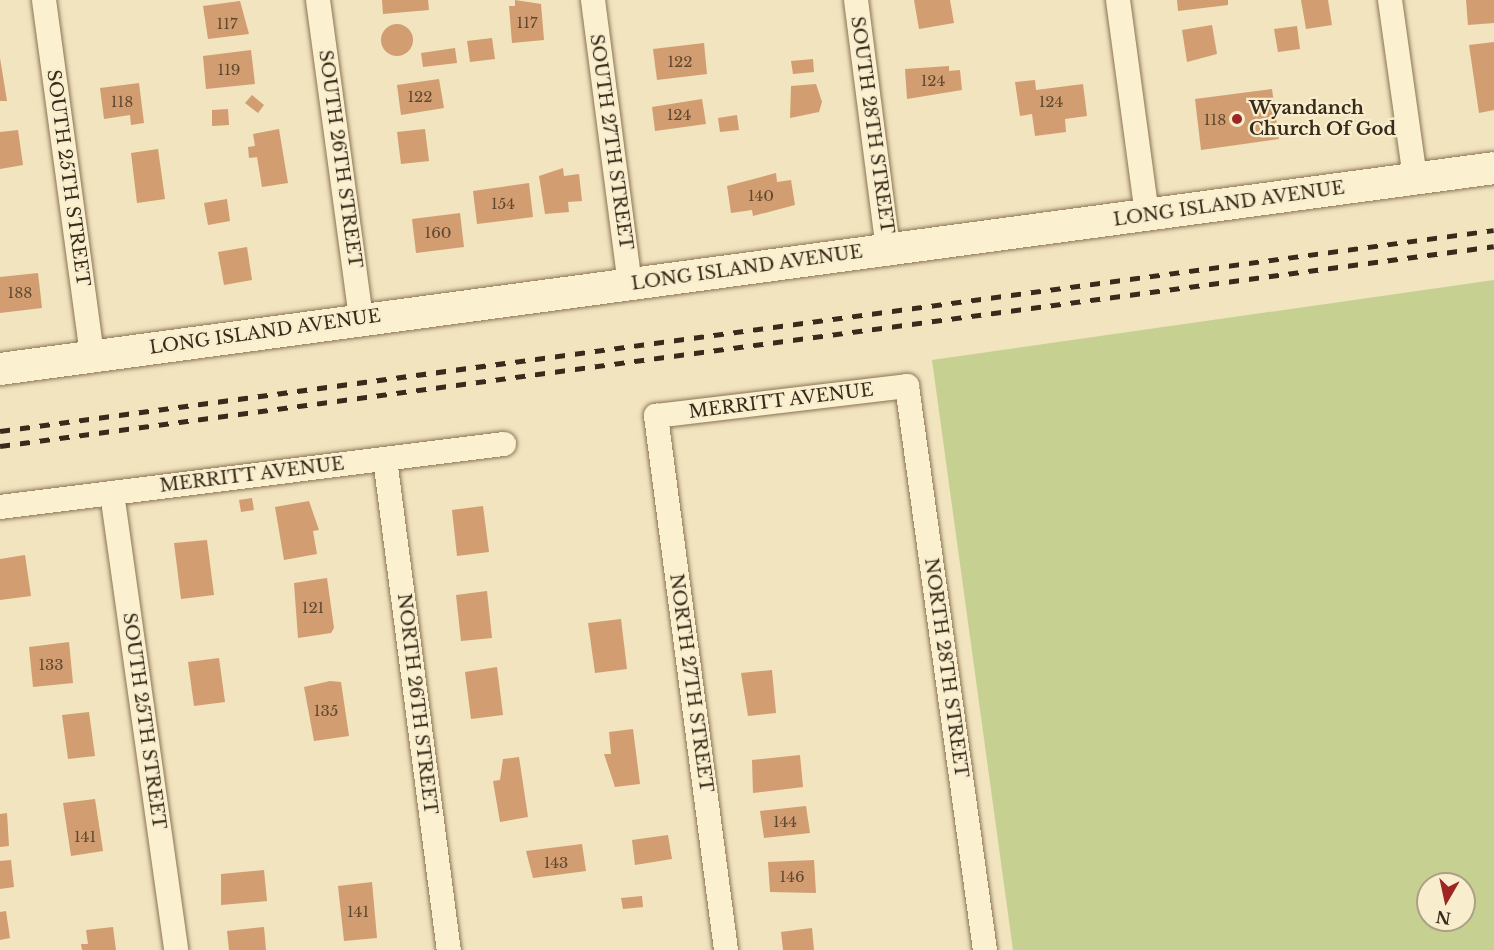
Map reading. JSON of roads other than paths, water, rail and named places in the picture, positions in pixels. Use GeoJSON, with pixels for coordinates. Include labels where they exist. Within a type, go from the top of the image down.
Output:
{"type":"FeatureCollection","features":[{"type":"Feature","properties":{"kind":"street","name":"SOUTH 25TH STREET"},"geometry":{"type":"LineString","coordinates":[[44,0],[92,356]]}},
{"type":"Feature","properties":{"kind":"street","name":"SOUTH 26TH STREET"},"geometry":{"type":"LineString","coordinates":[[318,0],[361,319]]}},
{"type":"Feature","properties":{"kind":"street","name":"SOUTH 27TH STREET"},"geometry":{"type":"LineString","coordinates":[[593,0],[630,284]]}},
{"type":"Feature","properties":{"kind":"street","name":"SOUTH 28TH STREET"},"geometry":{"type":"LineString","coordinates":[[856,0],[888,249]]}},
{"type":"Feature","properties":{"kind":"street"},"geometry":{"type":"LineString","coordinates":[[1118,0],[1147,214]]}},
{"type":"Feature","properties":{"kind":"street"},"geometry":{"type":"LineString","coordinates":[[1390,0],[1415,179]]}},
{"type":"Feature","properties":{"kind":"street","name":"LONG ISLAND AVENUE"},"geometry":{"type":"LineString","coordinates":[[0,369],[1494,168]]}},
{"type":"Feature","properties":{"kind":"street","name":"MERRITT AVENUE"},"geometry":{"type":"LineString","coordinates":[[656,416],[907,387]]}},
{"type":"Feature","properties":{"kind":"street","name":"NORTH 28TH STREET"},"geometry":{"type":"LineString","coordinates":[[907,387],[985,950]]}},
{"type":"Feature","properties":{"kind":"street","name":"NORTH 27TH STREET"},"geometry":{"type":"LineString","coordinates":[[656,416],[726,950]]}},
{"type":"Feature","properties":{"kind":"street","name":"MERRITT AVENUE"},"geometry":{"type":"LineString","coordinates":[[0,507],[504,444]]}},
{"type":"Feature","properties":{"kind":"street","name":"NORTH 26TH STREET"},"geometry":{"type":"LineString","coordinates":[[385,459],[448,950]]}},
{"type":"Feature","properties":{"kind":"street","name":"SOUTH 25TH STREET"},"geometry":{"type":"LineString","coordinates":[[112,493],[176,950]]}},
{"type":"Feature","properties":{"kind":"railway"},"geometry":{"type":"LineString","coordinates":[[0,431],[1494,230]]}},
{"type":"Feature","properties":{"kind":"railway"},"geometry":{"type":"LineString","coordinates":[[0,446],[1494,246]]}},
{"type":"Feature","properties":{"kind":"place","name":"Wyandanch Church Of God"},"geometry":{"type":"Point","coordinates":[1237,119]}}]}
